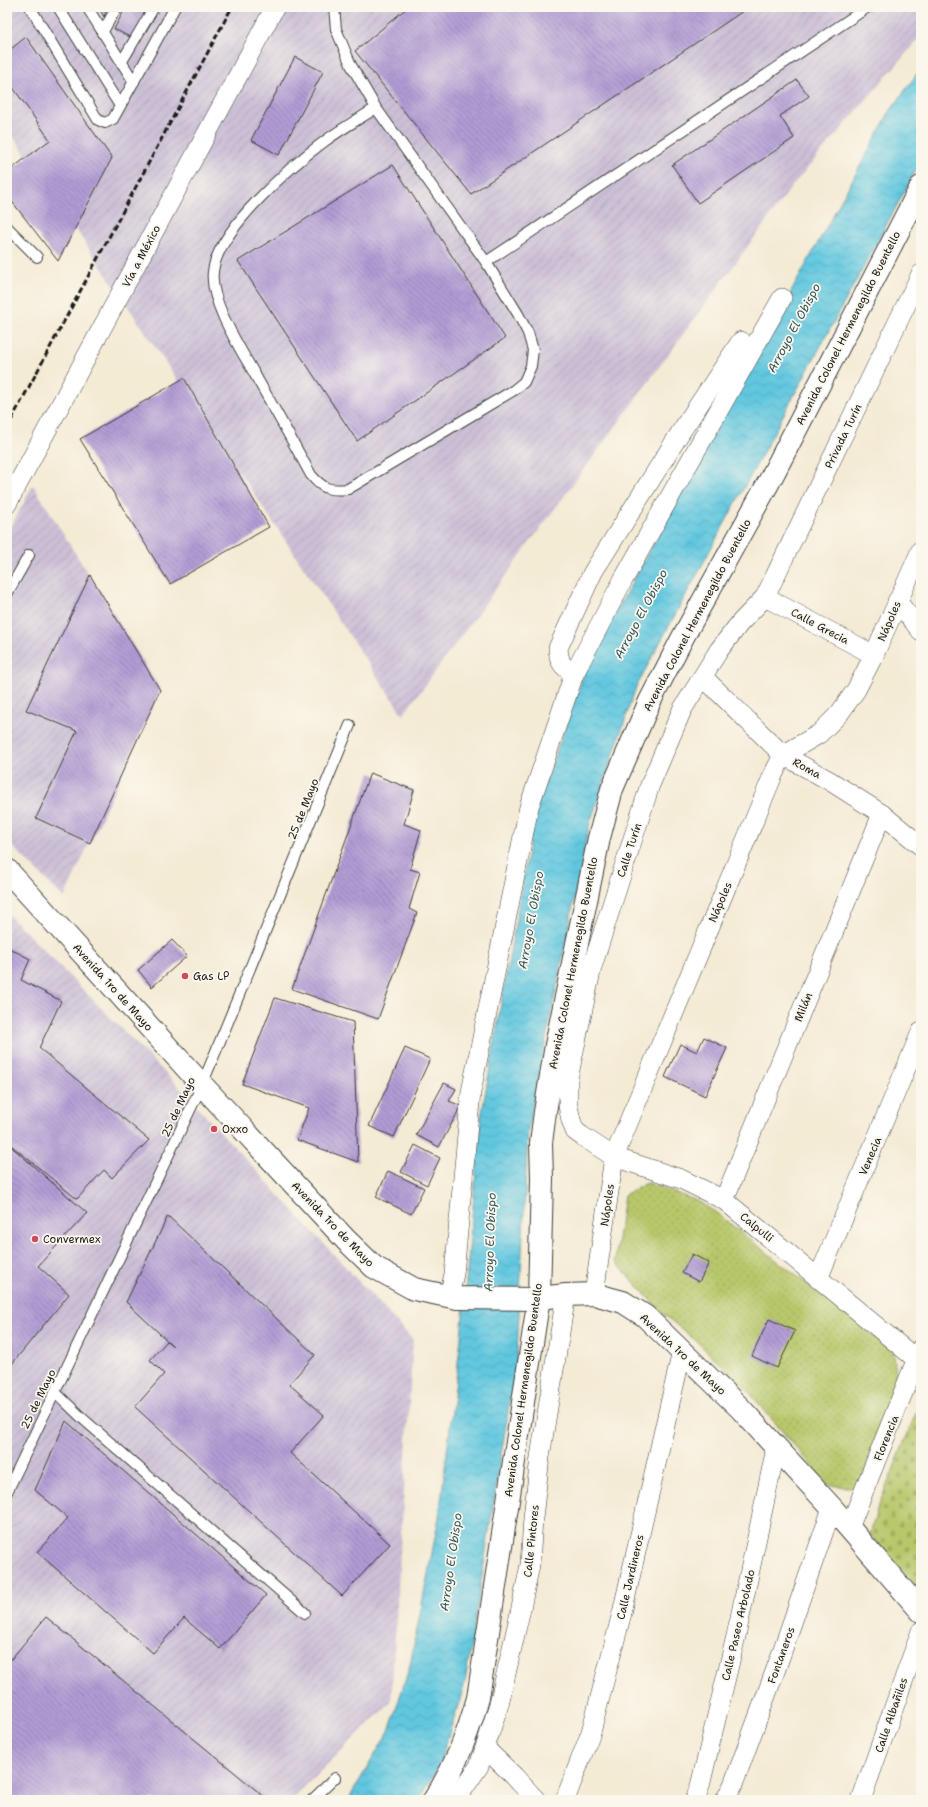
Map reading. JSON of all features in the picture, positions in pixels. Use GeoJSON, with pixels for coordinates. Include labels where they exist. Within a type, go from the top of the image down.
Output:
{"type":"FeatureCollection","features":[{"type":"Feature","properties":{"kind":"street","name":"Vía a México"},"geometry":{"type":"LineString","coordinates":[[7,504],[275,7]]}},
{"type":"Feature","properties":{"kind":"street","name":"Avenida Colonel Hermenegildo Buentello"},"geometry":{"type":"LineString","coordinates":[[434,1800],[446,1781],[466,1740],[478,1698],[535,1298],[542,1179],[541,1143],[544,1112],[556,1045],[599,838],[612,789],[650,701],[683,637],[770,480],[921,187]]}},
{"type":"Feature","properties":{"kind":"street","name":"Privada Turín"},"geometry":{"type":"LineString","coordinates":[[765,597],[921,274]]}},
{"type":"Feature","properties":{"kind":"street"},"geometry":{"type":"LineString","coordinates":[[453,1297],[471,1092],[529,807],[574,674],[623,580],[782,298]]}},
{"type":"Feature","properties":{"kind":"street"},"geometry":{"type":"LineString","coordinates":[[574,674],[562,666],[558,658],[558,648],[593,572],[682,430],[741,341]]}},
{"type":"Feature","properties":{"kind":"street","name":"Nápoles"},"geometry":{"type":"LineString","coordinates":[[594,1294],[614,1157],[757,812],[783,755],[819,734],[839,714],[856,690],[874,655],[921,550]]}},
{"type":"Feature","properties":{"kind":"street","name":"Calle Grecia"},"geometry":{"type":"LineString","coordinates":[[765,597],[874,655]]}},
{"type":"Feature","properties":{"kind":"street","name":"Calle Turín"},"geometry":{"type":"LineString","coordinates":[[575,1131],[568,1106],[568,1079],[592,966],[650,784],[682,710],[719,650],[740,623],[765,597]]}},
{"type":"Feature","properties":{"kind":"street"},"geometry":{"type":"LineString","coordinates":[[897,601],[921,631]]}},
{"type":"Feature","properties":{"kind":"street","name":"Roma"},"geometry":{"type":"LineString","coordinates":[[703,677],[783,755],[830,781],[882,814],[921,846]]}},
{"type":"Feature","properties":{"kind":"street","name":"Milán"},"geometry":{"type":"LineString","coordinates":[[724,1200],[882,814]]}},
{"type":"Feature","properties":{"kind":"street","name":"Avenida 1ro de Mayo"},"geometry":{"type":"LineString","coordinates":[[7,870],[202,1085],[346,1240],[374,1267],[414,1289],[453,1297],[535,1298],[594,1294],[623,1302],[640,1313],[682,1350],[740,1408],[832,1508],[921,1611]]}},
{"type":"Feature","properties":{"kind":"street","name":"Venecia"},"geometry":{"type":"LineString","coordinates":[[818,1279],[921,1032]]}},
{"type":"Feature","properties":{"kind":"street","name":"Calpulli"},"geometry":{"type":"LineString","coordinates":[[575,1131],[589,1142],[614,1157],[681,1178],[724,1200],[818,1279],[918,1353]]}},
{"type":"Feature","properties":{"kind":"street","name":"Calle Pintores"},"geometry":{"type":"LineString","coordinates":[[456,1800],[479,1766],[486,1748],[499,1704],[530,1565],[533,1518],[540,1457],[566,1295]]}},
{"type":"Feature","properties":{"kind":"street","name":"Calle Jardineros"},"geometry":{"type":"LineString","coordinates":[[565,1800],[591,1732],[682,1350]]}},
{"type":"Feature","properties":{"kind":"street","name":"Florencia"},"geometry":{"type":"LineString","coordinates":[[849,1528],[915,1383],[918,1353]]}},
{"type":"Feature","properties":{"kind":"street","name":"Calle Paseo Arbolado"},"geometry":{"type":"LineString","coordinates":[[695,1800],[700,1786],[736,1636],[776,1448]]}},
{"type":"Feature","properties":{"kind":"street","name":"Fontaneros"},"geometry":{"type":"LineString","coordinates":[[725,1800],[733,1785],[832,1508]]}},
{"type":"Feature","properties":{"kind":"street","name":"Calle Albañiles"},"geometry":{"type":"LineString","coordinates":[[861,1800],[921,1631]]}},
{"type":"Feature","properties":{"kind":"street"},"geometry":{"type":"LineString","coordinates":[[486,1748],[536,1800]]}},
{"type":"Feature","properties":{"kind":"lane"},"geometry":{"type":"LineString","coordinates":[[30,7],[98,120],[105,123],[110,122],[120,106],[175,7]]}},
{"type":"Feature","properties":{"kind":"lane"},"geometry":{"type":"LineString","coordinates":[[58,7],[120,106]]}},
{"type":"Feature","properties":{"kind":"lane"},"geometry":{"type":"LineString","coordinates":[[87,7],[134,82]]}},
{"type":"Feature","properties":{"kind":"lane"},"geometry":{"type":"LineString","coordinates":[[102,33],[117,7]]}},
{"type":"Feature","properties":{"kind":"lane"},"geometry":{"type":"LineString","coordinates":[[122,63],[154,7]]}},
{"type":"Feature","properties":{"kind":"lane"},"geometry":{"type":"LineString","coordinates":[[334,7],[336,29],[351,65],[376,108],[486,262],[518,314],[528,333],[533,350],[531,366],[524,382],[514,390],[348,489],[327,489],[319,484],[311,475],[228,325],[214,293],[212,272],[220,250],[233,228],[256,203],[290,170],[326,141],[376,108]]}},
{"type":"Feature","properties":{"kind":"lane"},"geometry":{"type":"LineString","coordinates":[[486,262],[868,7]]}},
{"type":"Feature","properties":{"kind":"lane"},"geometry":{"type":"LineString","coordinates":[[7,227],[37,257]]}},
{"type":"Feature","properties":{"kind":"lane"},"geometry":{"type":"LineString","coordinates":[[7,594],[29,555]]}},
{"type":"Feature","properties":{"kind":"lane","name":"25 de Mayo"},"geometry":{"type":"LineString","coordinates":[[7,1492],[202,1085],[350,725]]}},
{"type":"Feature","properties":{"kind":"lane"},"geometry":{"type":"LineString","coordinates":[[55,1392],[82,1418],[305,1613]]}},
{"type":"Feature","properties":{"kind":"lane"},"geometry":{"type":"LineString","coordinates":[[312,1800],[335,1778]]}},
{"type":"Feature","properties":{"kind":"shaded area"},"geometry":{"type":"Polygon","coordinates":[[[7,7],[921,7],[921,36],[793,185],[403,715],[7,127],[7,7]]]}},
{"type":"Feature","properties":{"kind":"shaded area"},"geometry":{"type":"Polygon","coordinates":[[[33,485],[160,690],[64,898],[7,841],[7,534],[33,485]]]}},
{"type":"Feature","properties":{"kind":"shaded area"},"geometry":{"type":"Polygon","coordinates":[[[7,913],[179,1087],[413,1340],[391,1702],[291,1800],[7,1800],[7,913]]]}},
{"type":"Feature","properties":{"kind":"green space"},"geometry":{"type":"Polygon","coordinates":[[[647,1183],[698,1201],[715,1212],[894,1352],[896,1377],[900,1383],[858,1488],[828,1485],[747,1390],[695,1340],[662,1313],[615,1261],[624,1195],[647,1183]]]}},
{"type":"Feature","properties":{"kind":"green space"},"geometry":{"type":"Polygon","coordinates":[[[921,1401],[921,1591],[870,1535],[878,1507],[921,1401]]]}},
{"type":"Feature","properties":{"kind":"water","name":"Arroyo El Obispo"},"geometry":{"type":"Polygon","coordinates":[[[921,68],[921,161],[636,687],[589,826],[528,1129],[517,1355],[465,1683],[439,1766],[418,1800],[348,1800],[389,1731],[410,1665],[439,1517],[461,1338],[481,1118],[535,811],[588,663],[889,113],[921,68]]]}},
{"type":"Feature","properties":{"kind":"building"},"geometry":{"type":"Polygon","coordinates":[[[99,7],[107,7],[104,17],[99,7]]]}},
{"type":"Feature","properties":{"kind":"building"},"geometry":{"type":"Polygon","coordinates":[[[126,7],[148,7],[132,38],[114,29],[126,7]]]}},
{"type":"Feature","properties":{"kind":"building"},"geometry":{"type":"Polygon","coordinates":[[[408,7],[749,7],[471,194],[355,51],[408,7]]]}},
{"type":"Feature","properties":{"kind":"building"},"geometry":{"type":"Polygon","coordinates":[[[26,37],[112,158],[58,261],[7,195],[7,172],[50,140],[7,79],[7,52],[26,37]]]}},
{"type":"Feature","properties":{"kind":"building"},"geometry":{"type":"Polygon","coordinates":[[[295,57],[323,72],[279,155],[251,140],[295,57]]]}},
{"type":"Feature","properties":{"kind":"building"},"geometry":{"type":"Polygon","coordinates":[[[797,80],[809,96],[780,116],[794,138],[698,203],[672,165],[797,80]]]}},
{"type":"Feature","properties":{"kind":"building"},"geometry":{"type":"Polygon","coordinates":[[[393,165],[505,338],[357,441],[238,261],[393,165]]]}},
{"type":"Feature","properties":{"kind":"building"},"geometry":{"type":"Polygon","coordinates":[[[184,378],[269,527],[170,584],[80,439],[184,378]]]}},
{"type":"Feature","properties":{"kind":"building"},"geometry":{"type":"Polygon","coordinates":[[[90,575],[160,690],[90,843],[36,818],[77,731],[26,710],[90,575]]]}},
{"type":"Feature","properties":{"kind":"building"},"geometry":{"type":"Polygon","coordinates":[[[370,773],[414,790],[404,824],[421,830],[410,869],[420,872],[409,909],[417,913],[378,1019],[292,989],[370,773]]]}},
{"type":"Feature","properties":{"kind":"building"},"geometry":{"type":"Polygon","coordinates":[[[172,940],[187,956],[152,987],[138,970],[172,940]]]}},
{"type":"Feature","properties":{"kind":"building"},"geometry":{"type":"Polygon","coordinates":[[[7,947],[30,959],[21,980],[61,1001],[39,1048],[149,1140],[112,1178],[104,1170],[77,1199],[7,1142],[7,947]]]}},
{"type":"Feature","properties":{"kind":"building"},"geometry":{"type":"Polygon","coordinates":[[[275,998],[353,1022],[358,1162],[297,1140],[309,1108],[242,1084],[275,998]]]}},
{"type":"Feature","properties":{"kind":"building"},"geometry":{"type":"Polygon","coordinates":[[[704,1037],[727,1048],[705,1096],[665,1077],[680,1044],[697,1052],[704,1037]]]}},
{"type":"Feature","properties":{"kind":"building"},"geometry":{"type":"Polygon","coordinates":[[[405,1048],[430,1059],[394,1137],[369,1126],[405,1048]]]}},
{"type":"Feature","properties":{"kind":"building"},"geometry":{"type":"Polygon","coordinates":[[[444,1083],[456,1089],[449,1101],[461,1106],[439,1147],[416,1135],[444,1083]]]}},
{"type":"Feature","properties":{"kind":"building","name":"Convermex"},"geometry":{"type":"Polygon","coordinates":[[[7,1143],[87,1213],[38,1266],[69,1294],[7,1370],[7,1143]]]}},
{"type":"Feature","properties":{"kind":"building"},"geometry":{"type":"Polygon","coordinates":[[[415,1145],[440,1158],[427,1185],[401,1172],[415,1145]]]}},
{"type":"Feature","properties":{"kind":"building"},"geometry":{"type":"Polygon","coordinates":[[[388,1171],[424,1188],[411,1214],[376,1197],[388,1171]]]}},
{"type":"Feature","properties":{"kind":"building"},"geometry":{"type":"Polygon","coordinates":[[[168,1216],[315,1355],[289,1384],[324,1415],[290,1453],[390,1544],[342,1596],[135,1407],[164,1374],[150,1360],[167,1341],[173,1346],[126,1302],[168,1216]]]}},
{"type":"Feature","properties":{"kind":"building"},"geometry":{"type":"Polygon","coordinates":[[[692,1254],[709,1263],[699,1282],[682,1273],[692,1254]]]}},
{"type":"Feature","properties":{"kind":"building"},"geometry":{"type":"Polygon","coordinates":[[[769,1319],[795,1331],[777,1368],[752,1356],[769,1319]]]}},
{"type":"Feature","properties":{"kind":"building"},"geometry":{"type":"Polygon","coordinates":[[[66,1421],[266,1595],[220,1649],[184,1618],[153,1653],[37,1552],[68,1518],[35,1490],[66,1421]]]}},
{"type":"Feature","properties":{"kind":"building"},"geometry":{"type":"Polygon","coordinates":[[[46,1617],[268,1800],[7,1800],[7,1664],[46,1617]]]}},
{"type":"Feature","properties":{"kind":"railway"},"geometry":{"type":"LineString","coordinates":[[7,428],[232,7]]}},
{"type":"Feature","properties":{"kind":"place","name":"Gas LP"},"geometry":{"type":"Point","coordinates":[185,976]}},
{"type":"Feature","properties":{"kind":"place","name":"Oxxo"},"geometry":{"type":"Point","coordinates":[214,1129]}},
{"type":"Feature","properties":{"kind":"place","name":"Convermex"},"geometry":{"type":"Point","coordinates":[35,1239]}}]}
